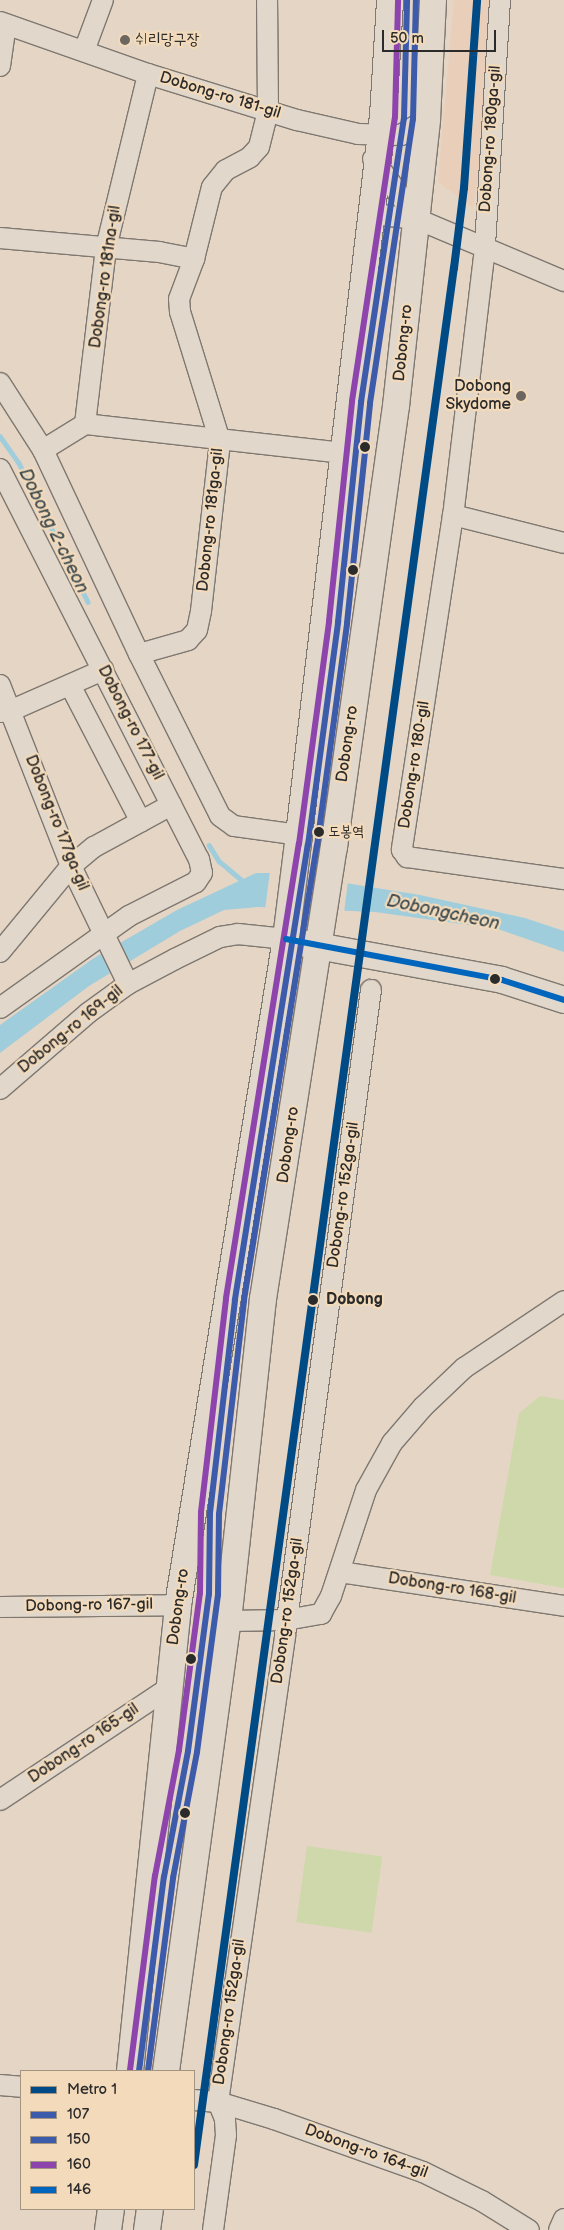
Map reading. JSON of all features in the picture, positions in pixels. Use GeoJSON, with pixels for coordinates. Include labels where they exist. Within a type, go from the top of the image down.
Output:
{"type":"FeatureCollection","features":[{"type":"Feature","properties":{"kind":"main road","name":"Dobong-ro"},"geometry":{"type":"LineString","coordinates":[[130,2070],[140,1996],[167,1689],[178,1604],[287,931],[299,840],[342,453],[377,165],[369,135],[390,0]]}},
{"type":"Feature","properties":{"kind":"main road","name":"Dobong-ro"},"geometry":{"type":"LineString","coordinates":[[166,2070],[228,1621],[262,1309],[334,847],[396,406],[427,119],[434,0]]}},
{"type":"Feature","properties":{"kind":"main road"},"geometry":{"type":"LineString","coordinates":[[287,931],[502,980],[564,1000]]}},
{"type":"Feature","properties":{"kind":"main road"},"geometry":{"type":"LineString","coordinates":[[108,2230],[111,2210]]}},
{"type":"Feature","properties":{"kind":"main road"},"geometry":{"type":"LineString","coordinates":[[147,2230],[150,2210]]}},
{"type":"Feature","properties":{"kind":"street"},"geometry":{"type":"LineString","coordinates":[[84,51],[103,0]]}},
{"type":"Feature","properties":{"kind":"street","name":"Dobong-ro 181ga-gil"},"geometry":{"type":"LineString","coordinates":[[139,654],[188,640],[196,630],[213,520],[220,441],[180,312],[179,299],[194,259],[212,187],[226,170],[250,157],[260,147],[268,110],[267,0]]}},
{"type":"Feature","properties":{"kind":"street","name":"Dobong-ro 180ga-gil"},"geometry":{"type":"LineString","coordinates":[[484,248],[500,0]]}},
{"type":"Feature","properties":{"kind":"street","name":"Dobong-ro 181-gil"},"geometry":{"type":"LineString","coordinates":[[0,66],[3,23],[148,74],[268,110],[369,135]]}},
{"type":"Feature","properties":{"kind":"street","name":"Dobong-ro 181na-gil"},"geometry":{"type":"LineString","coordinates":[[85,424],[106,248],[148,74]]}},
{"type":"Feature","properties":{"kind":"street"},"geometry":{"type":"LineString","coordinates":[[369,135],[400,135],[427,119]]}},
{"type":"Feature","properties":{"kind":"street"},"geometry":{"type":"LineString","coordinates":[[377,165],[417,219]]}},
{"type":"Feature","properties":{"kind":"street"},"geometry":{"type":"LineString","coordinates":[[372,214],[417,219],[564,281]]}},
{"type":"Feature","properties":{"kind":"street"},"geometry":{"type":"LineString","coordinates":[[0,238],[194,259]]}},
{"type":"Feature","properties":{"kind":"street","name":"Dobong-ro 180-gil"},"geometry":{"type":"LineString","coordinates":[[484,248],[453,514],[403,853],[407,856],[564,879]]}},
{"type":"Feature","properties":{"kind":"street"},"geometry":{"type":"LineString","coordinates":[[0,383],[43,450],[139,654],[223,820],[234,826],[299,840]]}},
{"type":"Feature","properties":{"kind":"street"},"geometry":{"type":"LineString","coordinates":[[43,450],[85,424],[220,441],[342,453]]}},
{"type":"Feature","properties":{"kind":"street","name":"Dobong-ro 177-gil"},"geometry":{"type":"LineString","coordinates":[[0,469],[199,859],[200,879],[129,916],[104,936]]}},
{"type":"Feature","properties":{"kind":"street"},"geometry":{"type":"LineString","coordinates":[[453,514],[564,543]]}},
{"type":"Feature","properties":{"kind":"street"},"geometry":{"type":"LineString","coordinates":[[5,711],[103,670]]}},
{"type":"Feature","properties":{"kind":"street","name":"Dobong-ro 177ga-gil"},"geometry":{"type":"LineString","coordinates":[[0,685],[5,711],[71,866],[126,981]]}},
{"type":"Feature","properties":{"kind":"street"},"geometry":{"type":"LineString","coordinates":[[70,685],[141,822]]}},
{"type":"Feature","properties":{"kind":"street"},"geometry":{"type":"LineString","coordinates":[[0,952],[71,866],[94,847],[171,805]]}},
{"type":"Feature","properties":{"kind":"street","name":"Dobong-ro 169-gil"},"geometry":{"type":"LineString","coordinates":[[0,1089],[126,981],[220,937],[287,931]]}},
{"type":"Feature","properties":{"kind":"street"},"geometry":{"type":"LineString","coordinates":[[0,1008],[104,936]]}},
{"type":"Feature","properties":{"kind":"street","name":"Dobong-ro 152ga-gil"},"geometry":{"type":"LineString","coordinates":[[214,2230],[226,2135],[225,2119],[218,2102],[286,1620],[371,990]]}},
{"type":"Feature","properties":{"kind":"street"},"geometry":{"type":"LineString","coordinates":[[228,1621],[286,1620],[321,1614],[340,1572],[356,1518],[376,1470],[417,1413],[464,1368],[564,1301]]}},
{"type":"Feature","properties":{"kind":"street","name":"Dobong-ro 168-gil"},"geometry":{"type":"LineString","coordinates":[[340,1572],[564,1606]]}},
{"type":"Feature","properties":{"kind":"street","name":"Dobong-ro 167-gil"},"geometry":{"type":"LineString","coordinates":[[0,1607],[178,1604]]}},
{"type":"Feature","properties":{"kind":"street","name":"Dobong-ro 165-gil"},"geometry":{"type":"LineString","coordinates":[[0,1800],[167,1689]]}},
{"type":"Feature","properties":{"kind":"street"},"geometry":{"type":"LineString","coordinates":[[0,2085],[20,2087]]}},
{"type":"Feature","properties":{"kind":"street","name":"Dobong-ro 164-gil"},"geometry":{"type":"LineString","coordinates":[[195,2100],[218,2102],[430,2174],[528,2230]]}},
{"type":"Feature","properties":{"kind":"street"},"geometry":{"type":"LineString","coordinates":[[559,2230],[564,2219]]}},
{"type":"Feature","properties":{"kind":"shaded area"},"geometry":{"type":"Polygon","coordinates":[[[454,0],[489,0],[480,167],[473,208],[438,182],[454,0]]]}},
{"type":"Feature","properties":{"kind":"green space"},"geometry":{"type":"Polygon","coordinates":[[[540,1396],[564,1400],[564,1588],[490,1575],[519,1413],[540,1396]]]}},
{"type":"Feature","properties":{"kind":"green space"},"geometry":{"type":"Polygon","coordinates":[[[307,1846],[382,1857],[372,1933],[296,1922],[307,1846]]]}},
{"type":"Feature","properties":{"kind":"water","name":"Dobongcheon"},"geometry":{"type":"Polygon","coordinates":[[[256,873],[283,873],[420,895],[525,918],[564,931],[564,952],[498,929],[375,912],[258,907],[224,910],[180,931],[89,986],[0,1053],[0,1025],[94,958],[177,910],[256,873]]]}},
{"type":"Feature","properties":{"kind":"pier"},"geometry":{"type":"Polygon","coordinates":[[[270,871],[348,881],[344,913],[265,910],[270,871]]]}},
{"type":"Feature","properties":{"kind":"waterway","name":"Dobong 2-cheon"},"geometry":{"type":"LineString","coordinates":[[0,436],[19,463],[88,602]]}},
{"type":"Feature","properties":{"kind":"waterway","name":"Dobong 2-cheon"},"geometry":{"type":"LineString","coordinates":[[209,845],[219,861],[244,882]]}},
{"type":"Feature","properties":{"kind":"metro line","name":"1"},"geometry":{"type":"LineString","coordinates":[[195,2158],[454,268],[464,188],[477,0]]}},
{"type":"Feature","properties":{"kind":"transit line","name":"160"},"geometry":{"type":"LineString","coordinates":[[130,2070],[155,1876],[179,1750],[200,1593],[201,1512],[226,1298],[299,844],[329,621],[352,401],[395,117],[398,0]]}},
{"type":"Feature","properties":{"kind":"transit line","name":"107"},"geometry":{"type":"LineString","coordinates":[[139,2070],[164,1877],[188,1751],[209,1594],[210,1513],[235,1299],[308,845],[338,622],[361,402],[404,118],[407,0]]}},
{"type":"Feature","properties":{"kind":"transit line","name":"150"},"geometry":{"type":"LineString","coordinates":[[148,2070],[173,1878],[197,1752],[218,1595],[219,1514],[244,1300],[317,846],[347,623],[370,403],[413,119],[416,0]]}},
{"type":"Feature","properties":{"kind":"transit line","name":"146"},"geometry":{"type":"LineString","coordinates":[[286,939],[502,980],[564,1000]]}},
{"type":"Feature","properties":{"kind":"place","name":"쉬리당구장"},"geometry":{"type":"Point","coordinates":[125,40]}},
{"type":"Feature","properties":{"kind":"place","name":"Dobong Skydome"},"geometry":{"type":"Point","coordinates":[521,396]}},
{"type":"Feature","properties":{"kind":"place","name":"도봉역"},"geometry":{"type":"Point","coordinates":[319,832]}},
{"type":"Feature","properties":{"kind":"place","name":"Dobong"},"geometry":{"type":"Point","coordinates":[313,1300]}}]}
